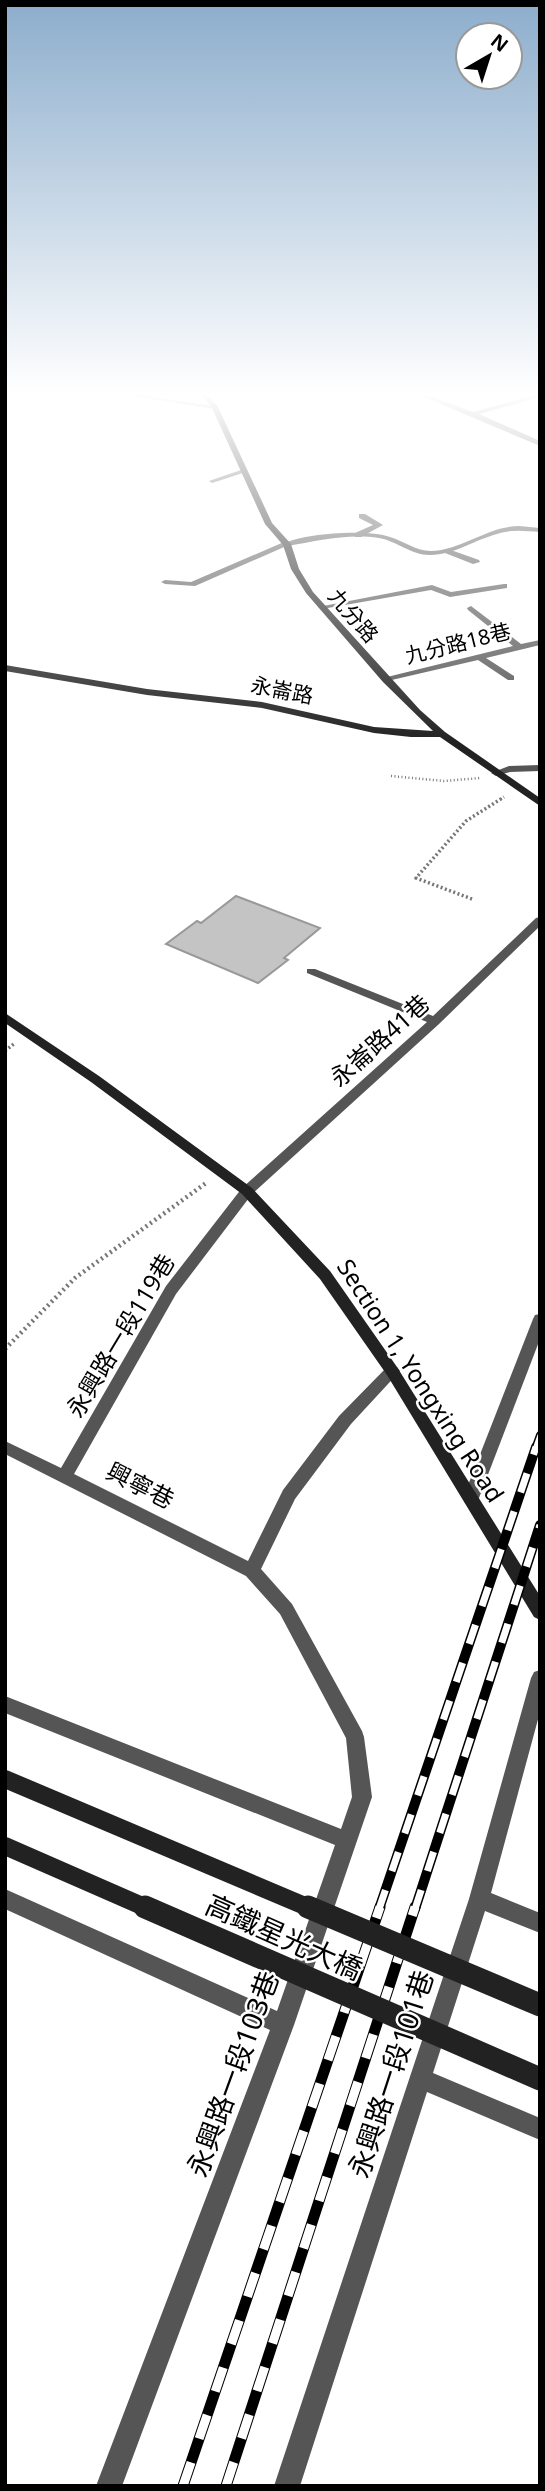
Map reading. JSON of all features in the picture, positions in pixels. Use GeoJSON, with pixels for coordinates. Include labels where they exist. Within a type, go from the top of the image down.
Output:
{"type":"FeatureCollection","features":[{"type":"Feature","properties":{"kind":"street","name":"九分路"},"geometry":{"type":"LineString","coordinates":[[263,510],[270,524],[287,544],[295,569],[322,607],[386,680],[442,734]]}},
{"type":"Feature","properties":{"kind":"street"},"geometry":{"type":"LineString","coordinates":[[358,534],[379,524],[362,516]]}},
{"type":"Feature","properties":{"kind":"street"},"geometry":{"type":"LineString","coordinates":[[164,582],[192,584],[287,544],[337,535],[358,534],[390,539],[420,552],[448,551],[506,529],[540,530]]}},
{"type":"Feature","properties":{"kind":"street"},"geometry":{"type":"LineString","coordinates":[[448,551],[476,562]]}},
{"type":"Feature","properties":{"kind":"street"},"geometry":{"type":"LineString","coordinates":[[322,607],[432,587],[450,595],[505,586]]}},
{"type":"Feature","properties":{"kind":"street"},"geometry":{"type":"LineString","coordinates":[[471,608],[518,646]]}},
{"type":"Feature","properties":{"kind":"street","name":"九分路18巷"},"geometry":{"type":"LineString","coordinates":[[386,680],[540,642]]}},
{"type":"Feature","properties":{"kind":"street"},"geometry":{"type":"LineString","coordinates":[[478,656],[511,678]]}},
{"type":"Feature","properties":{"kind":"street","name":"永崙路"},"geometry":{"type":"LineString","coordinates":[[5,668],[147,692],[262,705],[374,730],[442,734]]}},
{"type":"Feature","properties":{"kind":"street"},"geometry":{"type":"LineString","coordinates":[[442,734],[540,803]]}},
{"type":"Feature","properties":{"kind":"street"},"geometry":{"type":"LineString","coordinates":[[496,773],[509,769],[540,768]]}},
{"type":"Feature","properties":{"kind":"street","name":"永崙路41巷"},"geometry":{"type":"LineString","coordinates":[[247,1191],[435,1021],[540,920]]}},
{"type":"Feature","properties":{"kind":"street"},"geometry":{"type":"LineString","coordinates":[[311,971],[435,1021]]}},
{"type":"Feature","properties":{"kind":"street","name":"Section 1, Yongxing Road"},"geometry":{"type":"LineString","coordinates":[[5,1017],[247,1191],[325,1275],[392,1371],[539,1607]]}},
{"type":"Feature","properties":{"kind":"street","name":"永興路一段119巷"},"geometry":{"type":"LineString","coordinates":[[65,1476],[171,1290],[247,1191]]}},
{"type":"Feature","properties":{"kind":"street"},"geometry":{"type":"LineString","coordinates":[[471,1498],[540,1319]]}},
{"type":"Feature","properties":{"kind":"street"},"geometry":{"type":"LineString","coordinates":[[252,1571],[289,1495],[345,1420],[392,1371]]}},
{"type":"Feature","properties":{"kind":"street","name":"興寧巷"},"geometry":{"type":"LineString","coordinates":[[5,1447],[252,1571]]}},
{"type":"Feature","properties":{"kind":"street","name":"永興路一段103巷"},"geometry":{"type":"LineString","coordinates":[[109,2486],[283,2025],[362,1797],[355,1737],[286,1609],[252,1571]]}},
{"type":"Feature","properties":{"kind":"street","name":"永興路一段101巷"},"geometry":{"type":"LineString","coordinates":[[287,2486],[479,1899],[540,1678]]}},
{"type":"Feature","properties":{"kind":"street"},"geometry":{"type":"LineString","coordinates":[[5,1703],[346,1840]]}},
{"type":"Feature","properties":{"kind":"street","name":"高鐵星光大橋"},"geometry":{"type":"LineString","coordinates":[[5,1779],[540,2005]]}},
{"type":"Feature","properties":{"kind":"street","name":"高鐵星光大橋"},"geometry":{"type":"LineString","coordinates":[[5,1846],[540,2079]]}},
{"type":"Feature","properties":{"kind":"street"},"geometry":{"type":"LineString","coordinates":[[5,1899],[283,2025]]}},
{"type":"Feature","properties":{"kind":"street"},"geometry":{"type":"LineString","coordinates":[[479,1899],[540,1923]]}},
{"type":"Feature","properties":{"kind":"street"},"geometry":{"type":"LineString","coordinates":[[421,2079],[540,2129]]}},
{"type":"Feature","properties":{"kind":"path"},"geometry":{"type":"LineString","coordinates":[[391,776],[473,781],[496,773]]}},
{"type":"Feature","properties":{"kind":"path"},"geometry":{"type":"LineString","coordinates":[[472,899],[416,878],[466,821],[518,788]]}},
{"type":"Feature","properties":{"kind":"path"},"geometry":{"type":"LineString","coordinates":[[5,1349],[75,1278],[222,1171]]}},
{"type":"Feature","properties":{"kind":"building"},"geometry":{"type":"Polygon","coordinates":[[[236,896],[320,928],[284,958],[288,960],[258,983],[166,944],[197,921],[201,923],[236,896]]]}},
{"type":"Feature","properties":{"kind":"railway"},"geometry":{"type":"LineString","coordinates":[[535,1449],[540,1435]]}},
{"type":"Feature","properties":{"kind":"railway"},"geometry":{"type":"LineString","coordinates":[[379,1909],[536,1447]]}},
{"type":"Feature","properties":{"kind":"railway"},"geometry":{"type":"LineString","coordinates":[[415,1909],[540,1525]]}},
{"type":"Feature","properties":{"kind":"railway"},"geometry":{"type":"LineString","coordinates":[[183,2486],[380,1907]]}},
{"type":"Feature","properties":{"kind":"railway"},"geometry":{"type":"LineString","coordinates":[[226,2486],[415,1907]]}}]}
